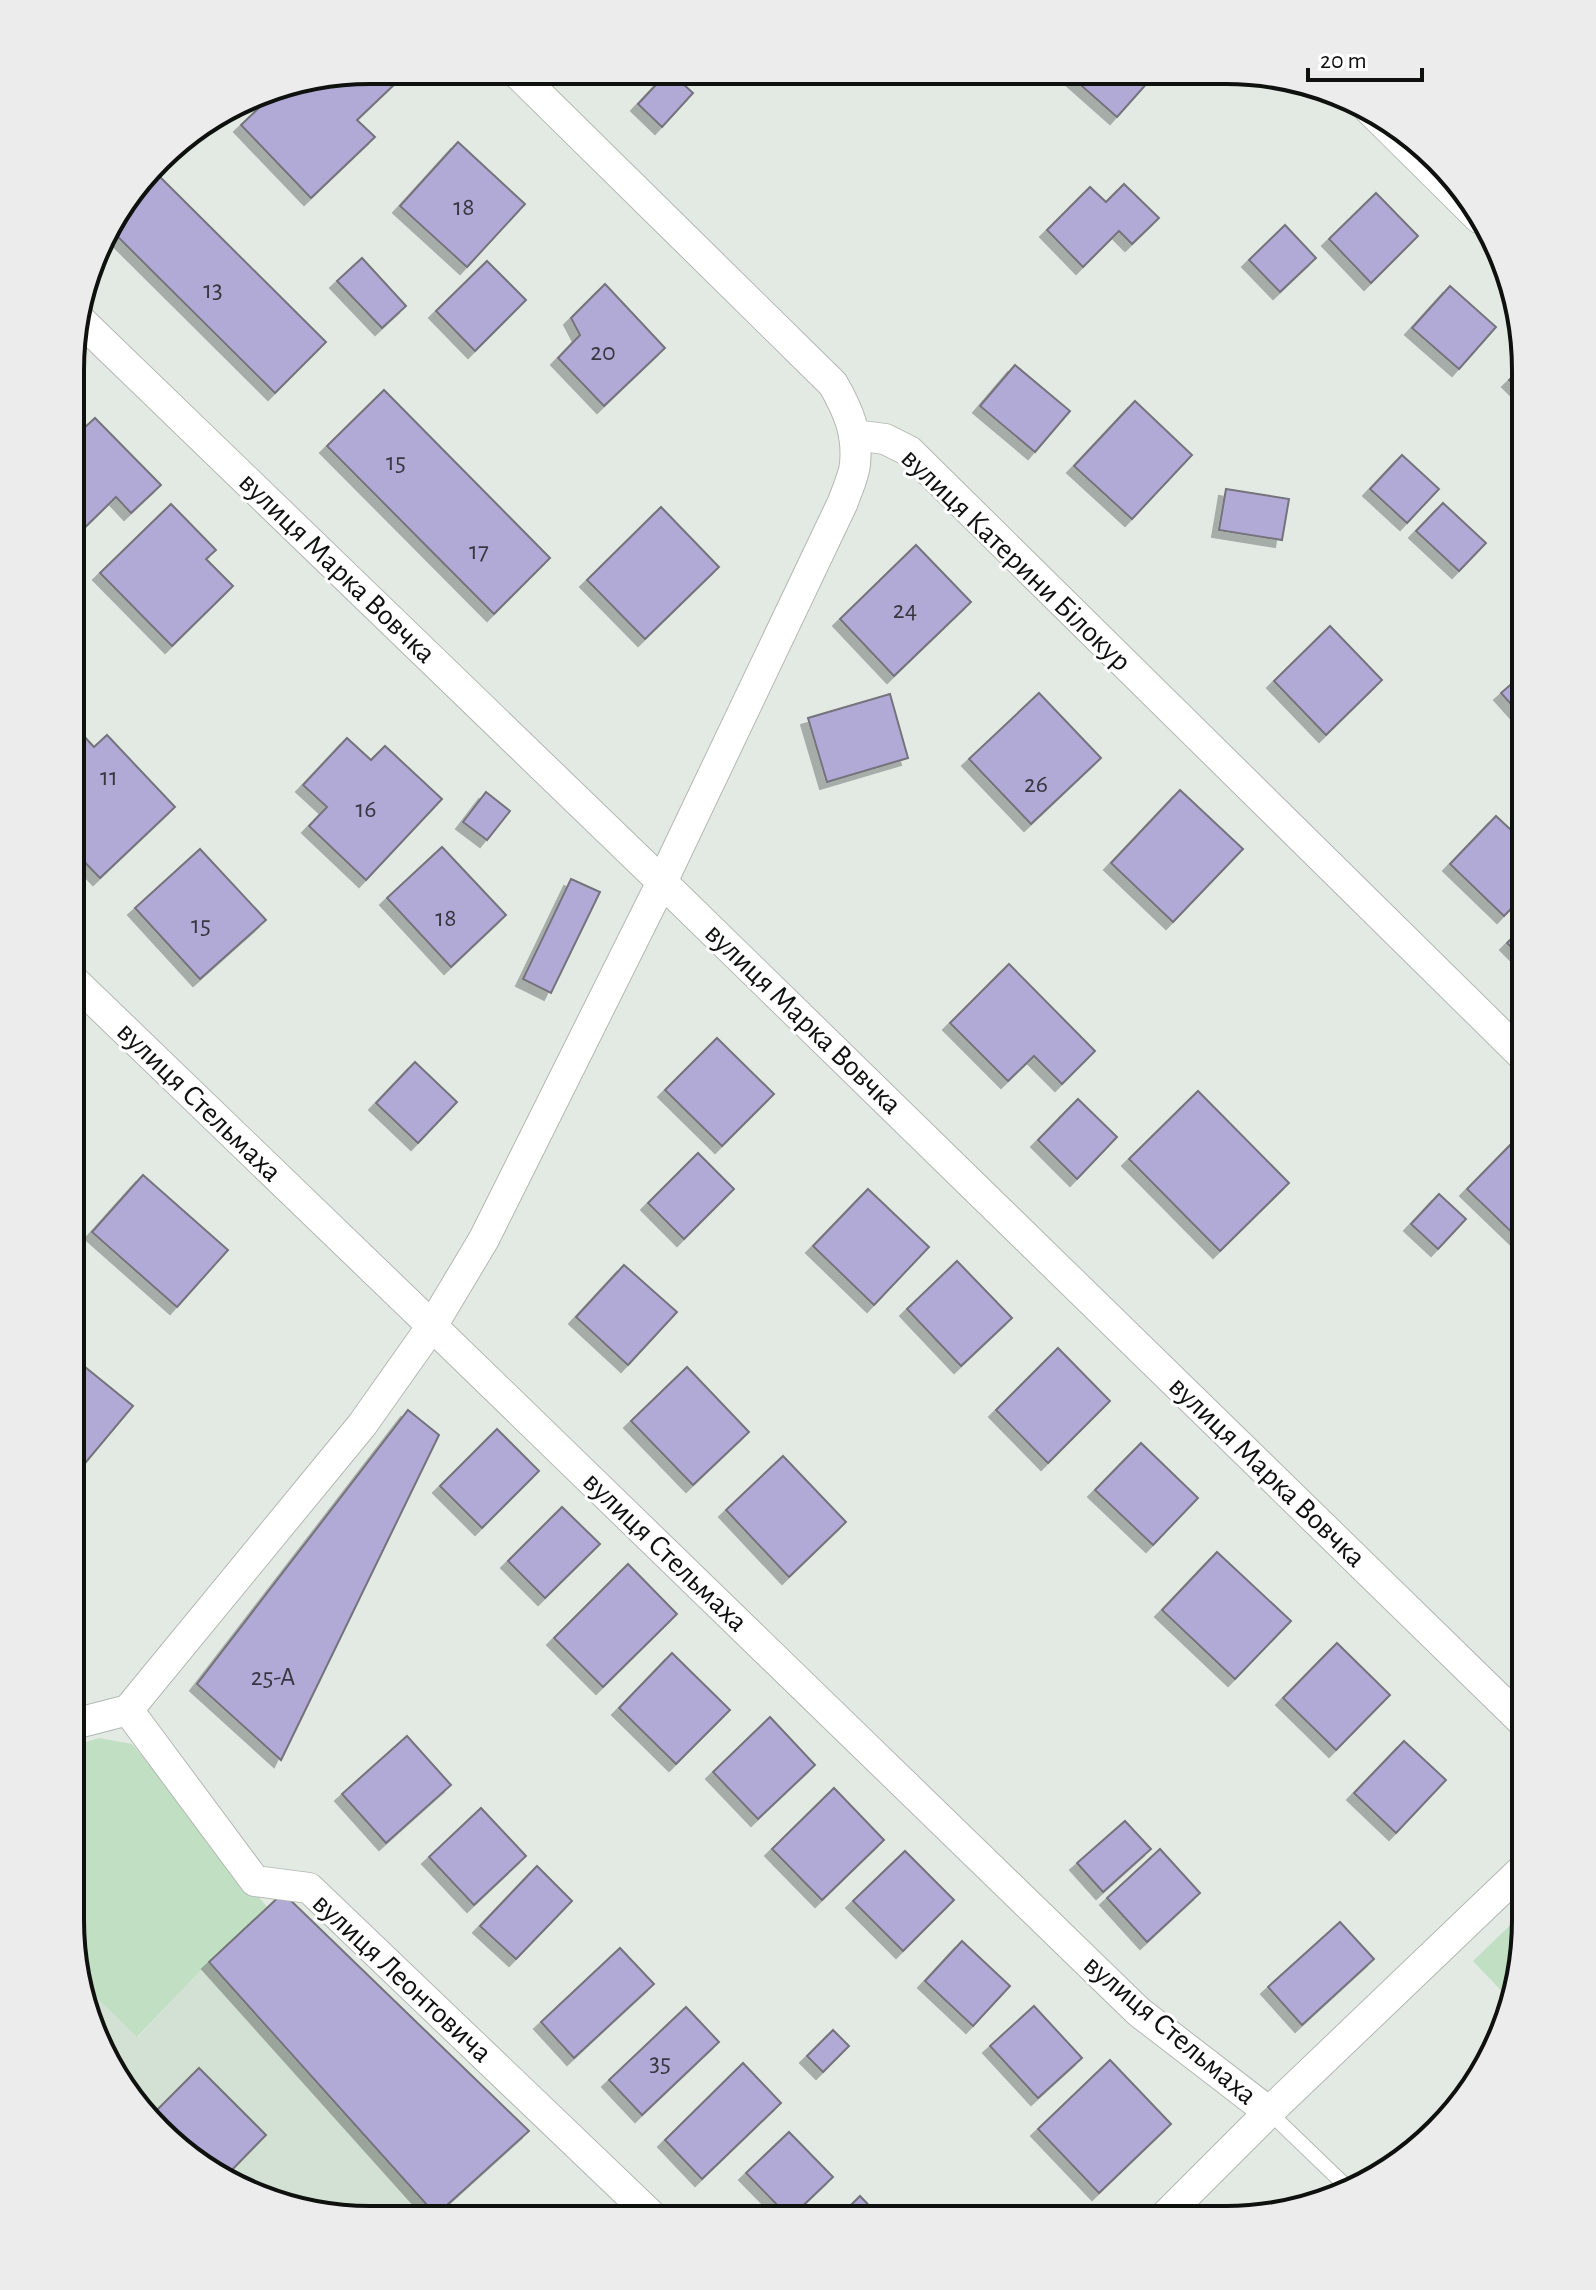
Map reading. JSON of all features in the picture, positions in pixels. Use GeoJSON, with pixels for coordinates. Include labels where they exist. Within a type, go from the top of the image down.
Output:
{"type":"FeatureCollection","features":[{"type":"Feature","properties":{"kind":"street"},"geometry":{"type":"LineString","coordinates":[[84,1721],[128,1710],[362,1425],[432,1326],[484,1239],[662,882],[843,502],[855,466],[854,435],[848,410],[833,384],[529,85]]}},
{"type":"Feature","properties":{"kind":"street","name":"вулиця Марка Вовчка"},"geometry":{"type":"LineString","coordinates":[[87,327],[662,882],[1512,1711]]}},
{"type":"Feature","properties":{"kind":"street","name":"вулиця Катерини Білокур"},"geometry":{"type":"LineString","coordinates":[[854,435],[885,439],[909,451],[1512,1045]]}},
{"type":"Feature","properties":{"kind":"street","name":"вулиця Стельмаха"},"geometry":{"type":"LineString","coordinates":[[84,991],[1139,2012],[1269,2112]]}},
{"type":"Feature","properties":{"kind":"street","name":"вулиця Леонтовича"},"geometry":{"type":"LineString","coordinates":[[128,1710],[255,1881],[309,1888],[641,2206]]}},
{"type":"Feature","properties":{"kind":"street"},"geometry":{"type":"LineString","coordinates":[[1175,2206],[1512,1879]]}},
{"type":"Feature","properties":{"kind":"lane"},"geometry":{"type":"LineString","coordinates":[[1269,2112],[1341,2182]]}},
{"type":"Feature","properties":{"kind":"shaded area"},"geometry":{"type":"Polygon","coordinates":[[[209,1962],[428,2206],[370,2206],[314,2201],[278,2191],[227,2168],[181,2135],[143,2094],[113,2047],[94,1995],[138,2037],[209,1962]]]}},
{"type":"Feature","properties":{"kind":"green space"},"geometry":{"type":"Polygon","coordinates":[[[99,1738],[132,1744],[267,1907],[137,2037],[94,1995],[89,1976],[84,1920],[84,1743],[99,1738]]]}},
{"type":"Feature","properties":{"kind":"green space"},"geometry":{"type":"Polygon","coordinates":[[[1512,1924],[1510,1958],[1503,1992],[1473,1961],[1512,1924]]]}},
{"type":"Feature","properties":{"kind":"building"},"geometry":{"type":"Polygon","coordinates":[[[1080,84],[1146,84],[1117,117],[1080,84]]]}},
{"type":"Feature","properties":{"kind":"building"},"geometry":{"type":"Polygon","coordinates":[[[394,85],[357,120],[375,137],[311,198],[241,125],[262,105],[314,89],[394,85]]]}},
{"type":"Feature","properties":{"kind":"building"},"geometry":{"type":"Polygon","coordinates":[[[656,85],[684,85],[693,93],[662,127],[638,104],[656,85]]]}},
{"type":"Feature","properties":{"kind":"building"},"geometry":{"type":"Polygon","coordinates":[[[458,142],[525,204],[467,267],[400,206],[458,142]]]}},
{"type":"Feature","properties":{"kind":"building"},"geometry":{"type":"Polygon","coordinates":[[[160,176],[326,342],[275,393],[117,236],[160,176]]]}},
{"type":"Feature","properties":{"kind":"building"},"geometry":{"type":"Polygon","coordinates":[[[1124,184],[1159,218],[1132,244],[1119,231],[1083,267],[1047,230],[1090,187],[1106,202],[1124,184]]]}},
{"type":"Feature","properties":{"kind":"building"},"geometry":{"type":"Polygon","coordinates":[[[1376,193],[1418,236],[1371,283],[1329,239],[1376,193]]]}},
{"type":"Feature","properties":{"kind":"building"},"geometry":{"type":"Polygon","coordinates":[[[1285,225],[1316,258],[1280,292],[1249,260],[1285,225]]]}},
{"type":"Feature","properties":{"kind":"building"},"geometry":{"type":"Polygon","coordinates":[[[362,258],[406,306],[382,328],[337,281],[362,258]]]}},
{"type":"Feature","properties":{"kind":"building"},"geometry":{"type":"Polygon","coordinates":[[[487,261],[526,300],[475,351],[436,311],[487,261]]]}},
{"type":"Feature","properties":{"kind":"building"},"geometry":{"type":"Polygon","coordinates":[[[605,284],[665,348],[604,406],[558,358],[580,335],[571,318],[605,284]]]}},
{"type":"Feature","properties":{"kind":"building"},"geometry":{"type":"Polygon","coordinates":[[[1450,286],[1496,327],[1459,369],[1412,328],[1450,286]]]}},
{"type":"Feature","properties":{"kind":"building"},"geometry":{"type":"Polygon","coordinates":[[[1015,365],[1070,411],[1035,452],[980,406],[1015,365]]]}},
{"type":"Feature","properties":{"kind":"building"},"geometry":{"type":"Polygon","coordinates":[[[384,390],[550,558],[494,614],[327,446],[384,390]]]}},
{"type":"Feature","properties":{"kind":"building"},"geometry":{"type":"Polygon","coordinates":[[[1135,401],[1192,455],[1132,519],[1074,466],[1135,401]]]}},
{"type":"Feature","properties":{"kind":"building"},"geometry":{"type":"Polygon","coordinates":[[[95,418],[161,485],[131,513],[116,497],[84,528],[84,428],[95,418]]]}},
{"type":"Feature","properties":{"kind":"building"},"geometry":{"type":"Polygon","coordinates":[[[1402,455],[1439,489],[1407,523],[1370,489],[1402,455]]]}},
{"type":"Feature","properties":{"kind":"building"},"geometry":{"type":"Polygon","coordinates":[[[1226,489],[1289,499],[1282,540],[1219,530],[1226,489]]]}},
{"type":"Feature","properties":{"kind":"building"},"geometry":{"type":"Polygon","coordinates":[[[1443,503],[1486,543],[1459,571],[1416,531],[1443,503]]]}},
{"type":"Feature","properties":{"kind":"building"},"geometry":{"type":"Polygon","coordinates":[[[171,504],[216,550],[206,559],[233,586],[172,646],[100,573],[171,504]]]}},
{"type":"Feature","properties":{"kind":"building"},"geometry":{"type":"Polygon","coordinates":[[[661,507],[719,567],[645,639],[587,580],[661,507]]]}},
{"type":"Feature","properties":{"kind":"building"},"geometry":{"type":"Polygon","coordinates":[[[916,545],[971,602],[894,676],[840,619],[916,545]]]}},
{"type":"Feature","properties":{"kind":"building"},"geometry":{"type":"Polygon","coordinates":[[[1330,626],[1382,680],[1326,735],[1274,681],[1330,626]]]}},
{"type":"Feature","properties":{"kind":"building"},"geometry":{"type":"Polygon","coordinates":[[[1512,683],[1512,705],[1501,693],[1512,683]]]}},
{"type":"Feature","properties":{"kind":"building"},"geometry":{"type":"Polygon","coordinates":[[[1039,693],[1101,758],[1031,824],[969,759],[1039,693]]]}},
{"type":"Feature","properties":{"kind":"building"},"geometry":{"type":"Polygon","coordinates":[[[890,694],[908,758],[827,782],[808,718],[890,694]]]}},
{"type":"Feature","properties":{"kind":"building"},"geometry":{"type":"Polygon","coordinates":[[[107,735],[175,807],[100,878],[84,861],[84,736],[94,747],[107,735]]]}},
{"type":"Feature","properties":{"kind":"building"},"geometry":{"type":"Polygon","coordinates":[[[347,738],[371,760],[385,746],[442,799],[366,880],[309,826],[327,807],[303,785],[347,738]]]}},
{"type":"Feature","properties":{"kind":"building"},"geometry":{"type":"Polygon","coordinates":[[[1180,790],[1243,849],[1173,922],[1111,863],[1180,790]]]}},
{"type":"Feature","properties":{"kind":"building"},"geometry":{"type":"Polygon","coordinates":[[[486,792],[510,811],[487,840],[463,822],[486,792]]]}},
{"type":"Feature","properties":{"kind":"building"},"geometry":{"type":"Polygon","coordinates":[[[1496,816],[1512,831],[1512,908],[1504,916],[1450,864],[1496,816]]]}},
{"type":"Feature","properties":{"kind":"building"},"geometry":{"type":"Polygon","coordinates":[[[442,847],[506,915],[451,967],[387,898],[442,847]]]}},
{"type":"Feature","properties":{"kind":"building"},"geometry":{"type":"Polygon","coordinates":[[[200,849],[266,920],[200,979],[135,908],[200,849]]]}},
{"type":"Feature","properties":{"kind":"building"},"geometry":{"type":"Polygon","coordinates":[[[571,879],[600,892],[551,993],[523,979],[571,879]]]}},
{"type":"Feature","properties":{"kind":"building"},"geometry":{"type":"Polygon","coordinates":[[[1009,964],[1095,1051],[1062,1084],[1034,1056],[1008,1081],[950,1023],[1009,964]]]}},
{"type":"Feature","properties":{"kind":"building"},"geometry":{"type":"Polygon","coordinates":[[[717,1038],[774,1094],[722,1146],[665,1090],[717,1038]]]}},
{"type":"Feature","properties":{"kind":"building"},"geometry":{"type":"Polygon","coordinates":[[[415,1062],[457,1102],[418,1143],[376,1103],[415,1062]]]}},
{"type":"Feature","properties":{"kind":"building"},"geometry":{"type":"Polygon","coordinates":[[[1198,1091],[1289,1183],[1220,1251],[1129,1159],[1198,1091]]]}},
{"type":"Feature","properties":{"kind":"building"},"geometry":{"type":"Polygon","coordinates":[[[1078,1099],[1117,1137],[1077,1179],[1038,1140],[1078,1099]]]}},
{"type":"Feature","properties":{"kind":"building"},"geometry":{"type":"Polygon","coordinates":[[[1512,1143],[1512,1232],[1467,1189],[1512,1143]]]}},
{"type":"Feature","properties":{"kind":"building"},"geometry":{"type":"Polygon","coordinates":[[[698,1153],[734,1189],[684,1239],[648,1203],[698,1153]]]}},
{"type":"Feature","properties":{"kind":"building"},"geometry":{"type":"Polygon","coordinates":[[[143,1175],[228,1250],[177,1307],[92,1232],[143,1175]]]}},
{"type":"Feature","properties":{"kind":"building"},"geometry":{"type":"Polygon","coordinates":[[[868,1189],[929,1247],[874,1305],[813,1246],[868,1189]]]}},
{"type":"Feature","properties":{"kind":"building"},"geometry":{"type":"Polygon","coordinates":[[[1439,1194],[1466,1219],[1438,1249],[1411,1224],[1439,1194]]]}},
{"type":"Feature","properties":{"kind":"building"},"geometry":{"type":"Polygon","coordinates":[[[957,1261],[1012,1318],[961,1366],[907,1309],[957,1261]]]}},
{"type":"Feature","properties":{"kind":"building"},"geometry":{"type":"Polygon","coordinates":[[[624,1265],[677,1312],[628,1365],[576,1317],[624,1265]]]}},
{"type":"Feature","properties":{"kind":"building"},"geometry":{"type":"Polygon","coordinates":[[[1058,1348],[1110,1401],[1048,1463],[996,1410],[1058,1348]]]}},
{"type":"Feature","properties":{"kind":"building"},"geometry":{"type":"Polygon","coordinates":[[[84,1366],[133,1406],[84,1464],[84,1366]]]}},
{"type":"Feature","properties":{"kind":"building"},"geometry":{"type":"Polygon","coordinates":[[[687,1367],[749,1432],[693,1485],[631,1421],[687,1367]]]}},
{"type":"Feature","properties":{"kind":"building"},"geometry":{"type":"Polygon","coordinates":[[[408,1410],[439,1435],[281,1760],[197,1684],[408,1410]]]}},
{"type":"Feature","properties":{"kind":"building"},"geometry":{"type":"Polygon","coordinates":[[[497,1429],[539,1471],[482,1528],[440,1486],[497,1429]]]}},
{"type":"Feature","properties":{"kind":"building"},"geometry":{"type":"Polygon","coordinates":[[[1141,1443],[1198,1498],[1153,1545],[1095,1490],[1141,1443]]]}},
{"type":"Feature","properties":{"kind":"building"},"geometry":{"type":"Polygon","coordinates":[[[783,1456],[846,1522],[789,1577],[726,1510],[783,1456]]]}},
{"type":"Feature","properties":{"kind":"building"},"geometry":{"type":"Polygon","coordinates":[[[562,1507],[600,1544],[545,1598],[508,1561],[562,1507]]]}},
{"type":"Feature","properties":{"kind":"building"},"geometry":{"type":"Polygon","coordinates":[[[1217,1552],[1291,1621],[1235,1679],[1162,1610],[1217,1552]]]}},
{"type":"Feature","properties":{"kind":"building"},"geometry":{"type":"Polygon","coordinates":[[[628,1564],[677,1614],[603,1687],[554,1638],[628,1564]]]}},
{"type":"Feature","properties":{"kind":"building"},"geometry":{"type":"Polygon","coordinates":[[[1337,1643],[1390,1695],[1336,1750],[1283,1698],[1337,1643]]]}},
{"type":"Feature","properties":{"kind":"building"},"geometry":{"type":"Polygon","coordinates":[[[672,1653],[730,1710],[676,1764],[619,1708],[672,1653]]]}},
{"type":"Feature","properties":{"kind":"building"},"geometry":{"type":"Polygon","coordinates":[[[770,1717],[815,1765],[758,1819],[713,1772],[770,1717]]]}},
{"type":"Feature","properties":{"kind":"building"},"geometry":{"type":"Polygon","coordinates":[[[407,1736],[451,1785],[386,1843],[342,1794],[407,1736]]]}},
{"type":"Feature","properties":{"kind":"building"},"geometry":{"type":"Polygon","coordinates":[[[1404,1741],[1446,1780],[1396,1833],[1354,1793],[1404,1741]]]}},
{"type":"Feature","properties":{"kind":"building"},"geometry":{"type":"Polygon","coordinates":[[[834,1788],[884,1840],[822,1900],[772,1849],[834,1788]]]}},
{"type":"Feature","properties":{"kind":"building"},"geometry":{"type":"Polygon","coordinates":[[[481,1808],[526,1856],[474,1905],[429,1857],[481,1808]]]}},
{"type":"Feature","properties":{"kind":"building"},"geometry":{"type":"Polygon","coordinates":[[[1125,1821],[1151,1849],[1103,1892],[1077,1863],[1125,1821]]]}},
{"type":"Feature","properties":{"kind":"building"},"geometry":{"type":"Polygon","coordinates":[[[1160,1849],[1200,1893],[1147,1942],[1107,1898],[1160,1849]]]}},
{"type":"Feature","properties":{"kind":"building"},"geometry":{"type":"Polygon","coordinates":[[[905,1851],[954,1900],[903,1951],[853,1901],[905,1851]]]}},
{"type":"Feature","properties":{"kind":"building"},"geometry":{"type":"Polygon","coordinates":[[[537,1866],[572,1901],[516,1959],[480,1926],[537,1866]]]}},
{"type":"Feature","properties":{"kind":"building"},"geometry":{"type":"Polygon","coordinates":[[[283,1893],[529,2131],[446,2206],[428,2206],[209,1962],[283,1893]]]}},
{"type":"Feature","properties":{"kind":"building"},"geometry":{"type":"Polygon","coordinates":[[[1340,1922],[1374,1959],[1302,2025],[1268,1987],[1340,1922]]]}},
{"type":"Feature","properties":{"kind":"building"},"geometry":{"type":"Polygon","coordinates":[[[962,1941],[1010,1986],[973,2026],[925,1981],[962,1941]]]}},
{"type":"Feature","properties":{"kind":"building"},"geometry":{"type":"Polygon","coordinates":[[[620,1948],[654,1984],[574,2058],[541,2022],[620,1948]]]}},
{"type":"Feature","properties":{"kind":"building"},"geometry":{"type":"Polygon","coordinates":[[[1034,2006],[1082,2058],[1038,2098],[990,2046],[1034,2006]]]}},
{"type":"Feature","properties":{"kind":"building"},"geometry":{"type":"Polygon","coordinates":[[[686,2007],[719,2042],[642,2115],[609,2080],[686,2007]]]}},
{"type":"Feature","properties":{"kind":"building"},"geometry":{"type":"Polygon","coordinates":[[[833,2030],[849,2046],[823,2072],[807,2056],[833,2030]]]}},
{"type":"Feature","properties":{"kind":"building"},"geometry":{"type":"Polygon","coordinates":[[[1110,2060],[1171,2124],[1099,2193],[1038,2129],[1110,2060]]]}},
{"type":"Feature","properties":{"kind":"building"},"geometry":{"type":"Polygon","coordinates":[[[743,2063],[781,2103],[702,2179],[665,2140],[743,2063]]]}},
{"type":"Feature","properties":{"kind":"building"},"geometry":{"type":"Polygon","coordinates":[[[199,2068],[266,2135],[231,2170],[181,2135],[156,2110],[199,2068]]]}},
{"type":"Feature","properties":{"kind":"building"},"geometry":{"type":"Polygon","coordinates":[[[789,2132],[833,2177],[803,2206],[778,2206],[746,2173],[789,2132]]]}},
{"type":"Feature","properties":{"kind":"building"},"geometry":{"type":"Polygon","coordinates":[[[860,2196],[870,2206],[850,2206],[860,2196]]]}}]}
